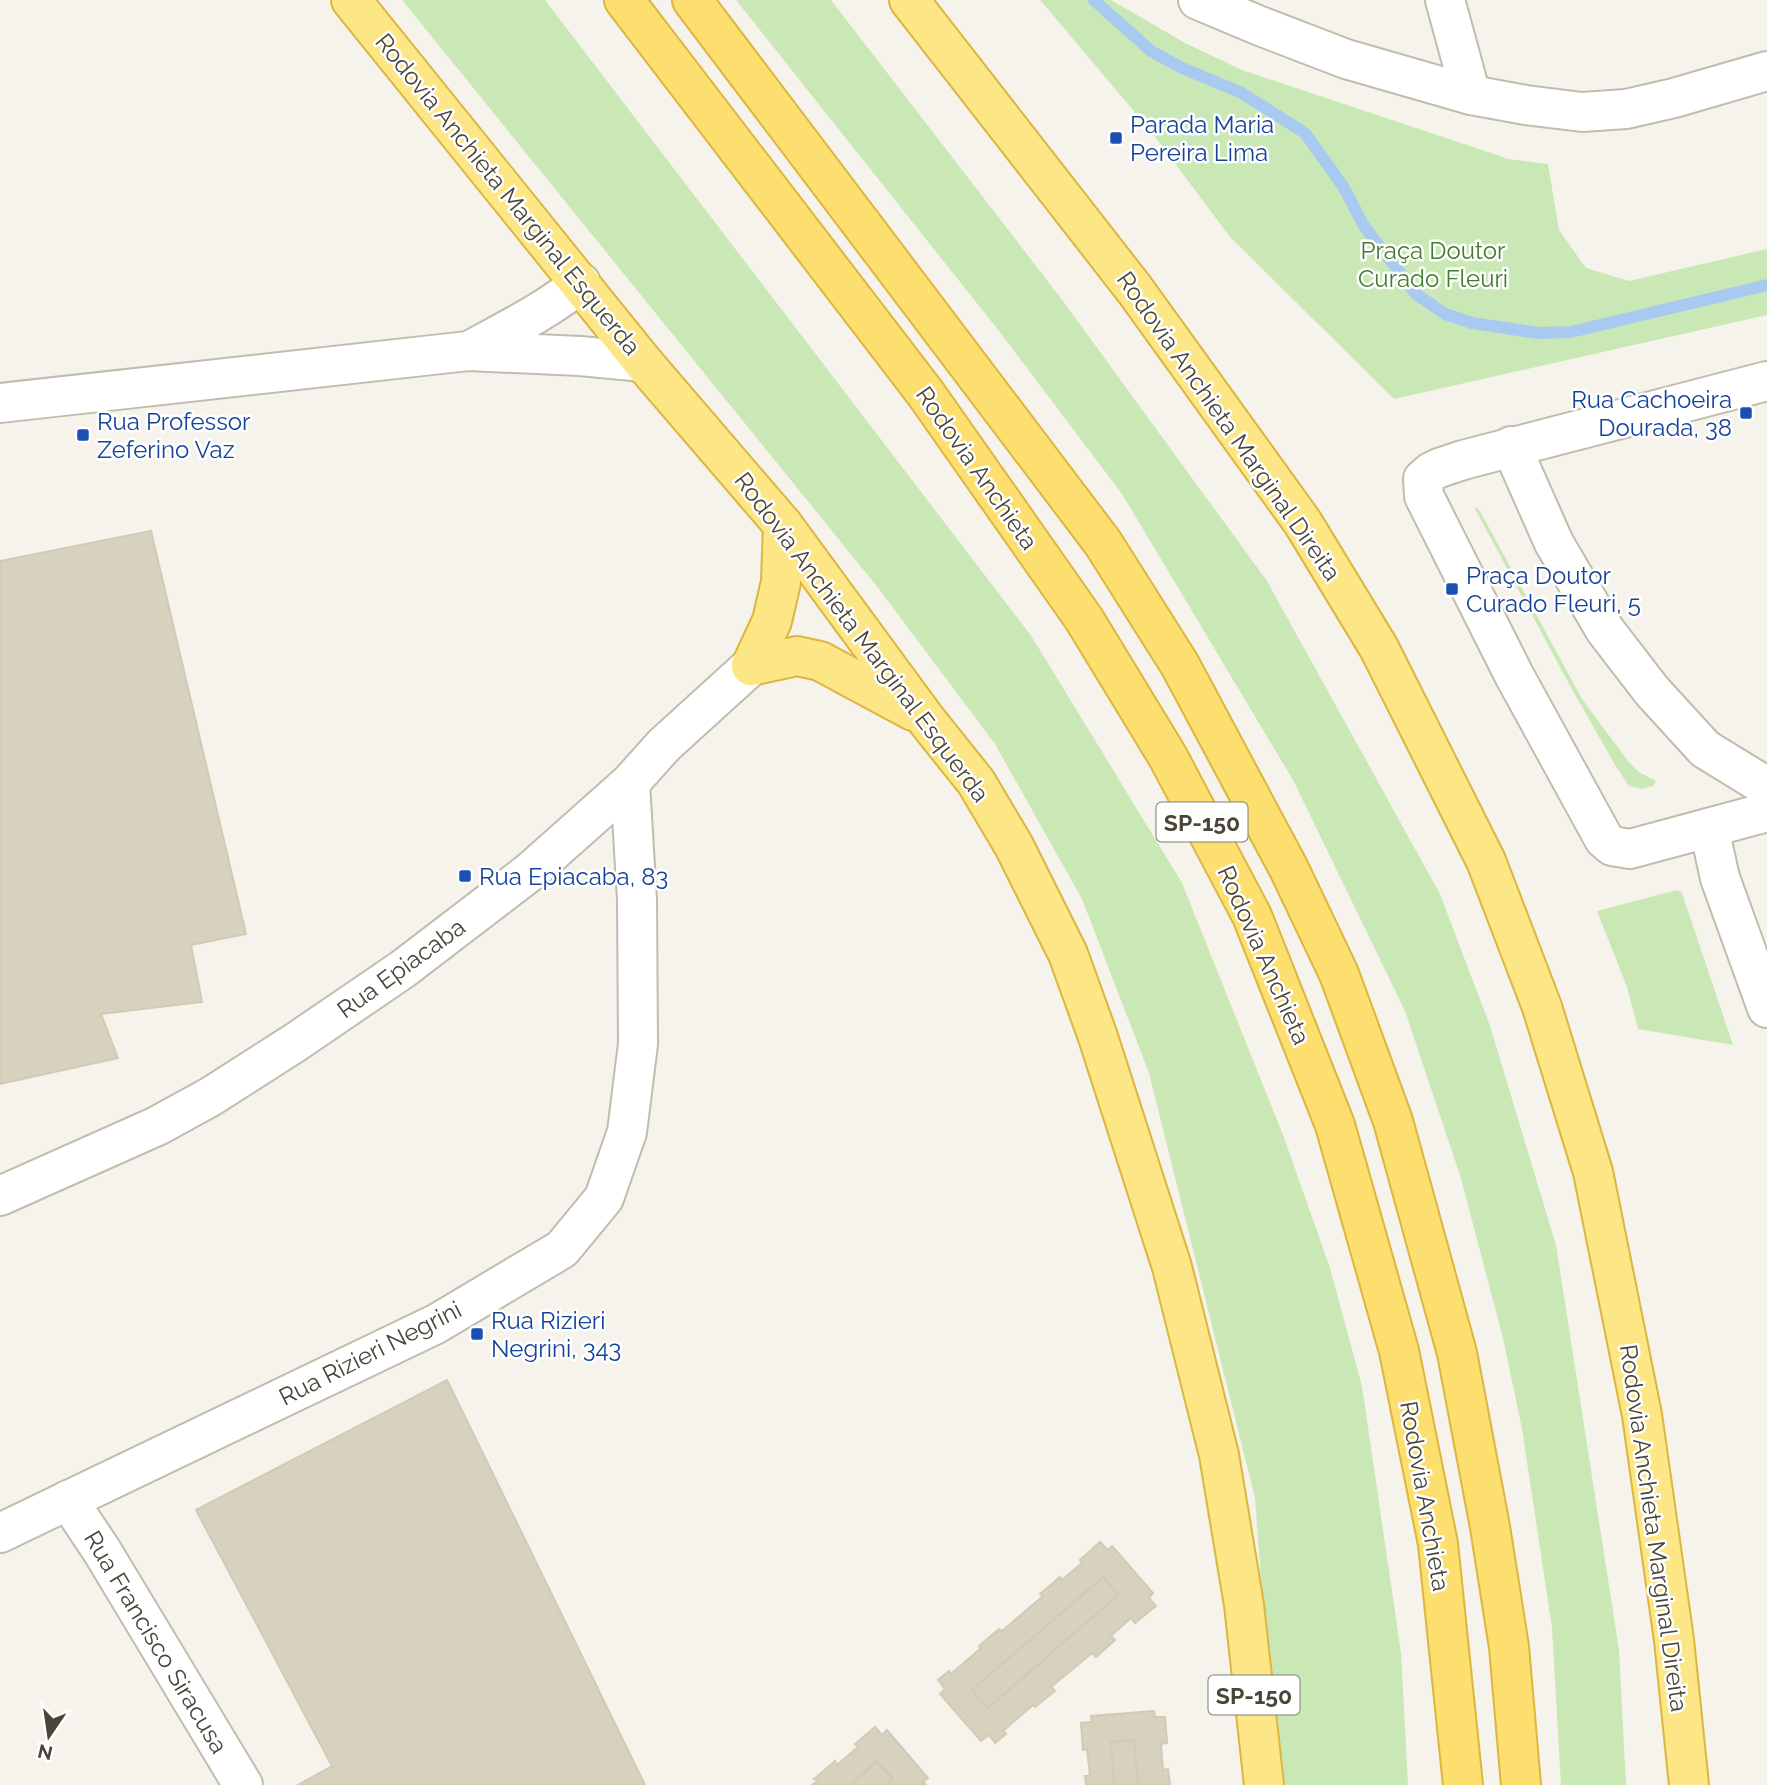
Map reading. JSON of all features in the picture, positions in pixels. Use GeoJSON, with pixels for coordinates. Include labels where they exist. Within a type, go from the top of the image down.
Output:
{"type":"FeatureCollection","features":[{"type":"Feature","properties":{"kind":"highway","name":"Rodovia Anchieta Marginal Esquerda"},"geometry":{"type":"LineString","coordinates":[[351,0],[643,362],[783,525],[923,717],[976,782],[1014,846],[1068,954],[1098,1037],[1172,1267],[1219,1455],[1244,1605],[1264,1785]]}},
{"type":"Feature","properties":{"kind":"highway","name":"Rodovia Anchieta"},"geometry":{"type":"LineString","coordinates":[[624,0],[926,394],[1084,619],[1168,757],[1252,916],[1335,1125],[1399,1351],[1438,1544],[1463,1785]]}},
{"type":"Feature","properties":{"kind":"highway","name":"SP-150"},"geometry":{"type":"LineString","coordinates":[[692,0],[1103,543],[1180,665],[1289,869],[1333,963],[1392,1121],[1457,1353],[1490,1527],[1509,1647],[1521,1785]]}},
{"type":"Feature","properties":{"kind":"highway","name":"Rodovia Anchieta Marginal Direita"},"geometry":{"type":"LineString","coordinates":[[909,0],[1135,290],[1303,523],[1379,648],[1486,861],[1542,1007],[1593,1172],[1642,1415],[1674,1640],[1689,1785]]}},
{"type":"Feature","properties":{"kind":"highway"},"geometry":{"type":"LineString","coordinates":[[751,666],[772,621],[781,582],[783,525]]}},
{"type":"Feature","properties":{"kind":"highway"},"geometry":{"type":"LineString","coordinates":[[751,666],[797,656],[820,661],[923,717]]}},
{"type":"Feature","properties":{"kind":"street"},"geometry":{"type":"LineString","coordinates":[[1198,0],[1346,59],[1471,95],[1582,112],[1626,109],[1767,71]]}},
{"type":"Feature","properties":{"kind":"street"},"geometry":{"type":"LineString","coordinates":[[1445,0],[1471,95]]}},
{"type":"Feature","properties":{"kind":"street"},"geometry":{"type":"LineString","coordinates":[[468,351],[527,320],[580,283]]}},
{"type":"Feature","properties":{"kind":"street"},"geometry":{"type":"LineString","coordinates":[[0,402],[468,351],[643,362]]}},
{"type":"Feature","properties":{"kind":"street"},"geometry":{"type":"LineString","coordinates":[[1767,381],[1511,446],[1463,460],[1431,472],[1423,479],[1424,496],[1514,675],[1604,839],[1612,846],[1630,849],[1767,812]]}},
{"type":"Feature","properties":{"kind":"street"},"geometry":{"type":"LineString","coordinates":[[1511,446],[1554,543],[1605,630],[1652,691],[1705,749],[1767,787]]}},
{"type":"Feature","properties":{"kind":"street","name":"Rua Epiacaba"},"geometry":{"type":"LineString","coordinates":[[0,1196],[157,1126],[210,1097],[296,1042],[402,968],[531,871],[630,783],[664,745],[751,666]]}},
{"type":"Feature","properties":{"kind":"street","name":"Rua Rizieri Negrini"},"geometry":{"type":"LineString","coordinates":[[0,1533],[436,1324],[562,1249],[604,1198],[628,1132],[638,1044],[637,900],[630,783]]}},
{"type":"Feature","properties":{"kind":"street"},"geometry":{"type":"LineString","coordinates":[[1709,828],[1720,878],[1767,1008]]}},
{"type":"Feature","properties":{"kind":"street","name":"Rua Francisco Siracusa"},"geometry":{"type":"LineString","coordinates":[[68,1500],[102,1551],[243,1785]]}},
{"type":"Feature","properties":{"kind":"green space"},"geometry":{"type":"Polygon","coordinates":[[[402,0],[545,0],[1032,637],[1182,883],[1283,1135],[1330,1268],[1362,1386],[1401,1653],[1408,1785],[1276,1785],[1255,1498],[1149,1073],[1082,899],[995,744],[879,589],[402,0]]]}},
{"type":"Feature","properties":{"kind":"green space"},"geometry":{"type":"Polygon","coordinates":[[[736,0],[831,0],[1063,301],[1267,581],[1440,894],[1490,1026],[1556,1245],[1619,1650],[1626,1785],[1561,1785],[1552,1628],[1522,1429],[1503,1338],[1460,1175],[1405,1011],[1293,780],[1122,494],[999,331],[736,0]]]}},
{"type":"Feature","properties":{"kind":"green space","name":"Praça Doutor Curado Fleuri"},"geometry":{"type":"Polygon","coordinates":[[[1040,0],[1111,0],[1185,43],[1242,70],[1509,159],[1548,164],[1559,230],[1586,268],[1629,281],[1767,249],[1767,315],[1394,399],[1230,237],[1150,130],[1040,0]]]}},
{"type":"Feature","properties":{"kind":"green space"},"geometry":{"type":"Polygon","coordinates":[[[1476,507],[1582,699],[1628,761],[1639,772],[1656,781],[1653,786],[1642,789],[1629,786],[1615,765],[1476,507]]]}},
{"type":"Feature","properties":{"kind":"green space"},"geometry":{"type":"Polygon","coordinates":[[[1677,890],[1682,893],[1733,1045],[1638,1029],[1627,987],[1597,911],[1677,890]]]}},
{"type":"Feature","properties":{"kind":"building"},"geometry":{"type":"Polygon","coordinates":[[[151,531],[246,934],[191,945],[202,1002],[101,1014],[118,1058],[0,1084],[0,561],[151,531]]]}},
{"type":"Feature","properties":{"kind":"building"},"geometry":{"type":"Polygon","coordinates":[[[447,1380],[645,1785],[298,1785],[332,1766],[196,1510],[447,1380]]]}},
{"type":"Feature","properties":{"kind":"building"},"geometry":{"type":"Polygon","coordinates":[[[1100,1542],[1108,1550],[1112,1546],[1153,1593],[1149,1598],[1156,1606],[1135,1623],[1131,1618],[1111,1636],[1115,1640],[1096,1657],[1092,1653],[1051,1687],[1055,1691],[1035,1707],[1033,1705],[1003,1731],[1006,1734],[995,1743],[989,1735],[981,1741],[940,1694],[945,1689],[938,1680],[949,1671],[951,1674],[999,1629],[1002,1631],[1043,1596],[1040,1594],[1060,1577],[1062,1580],[1082,1563],[1080,1560],[1100,1542]]]}},
{"type":"Feature","properties":{"kind":"building"},"geometry":{"type":"Polygon","coordinates":[[[1103,1577],[1118,1595],[988,1708],[972,1690],[1103,1577]]]}},
{"type":"Feature","properties":{"kind":"building"},"geometry":{"type":"Polygon","coordinates":[[[1154,1711],[1155,1717],[1165,1717],[1167,1743],[1161,1744],[1163,1770],[1168,1769],[1170,1785],[1086,1785],[1085,1776],[1090,1776],[1087,1749],[1083,1750],[1081,1723],[1092,1722],[1091,1716],[1154,1711]]]}},
{"type":"Feature","properties":{"kind":"building"},"geometry":{"type":"Polygon","coordinates":[[[875,1727],[882,1735],[887,1730],[928,1778],[923,1782],[926,1785],[812,1785],[818,1780],[814,1779],[835,1761],[837,1765],[858,1747],[855,1744],[875,1727]]]}},
{"type":"Feature","properties":{"kind":"building"},"geometry":{"type":"Polygon","coordinates":[[[1134,1740],[1138,1785],[1114,1785],[1111,1742],[1134,1740]]]}},
{"type":"Feature","properties":{"kind":"building"},"geometry":{"type":"Polygon","coordinates":[[[877,1761],[893,1779],[886,1785],[850,1785],[877,1761]]]}},
{"type":"Feature","properties":{"kind":"waterway"},"geometry":{"type":"LineString","coordinates":[[1094,0],[1151,51],[1182,68],[1240,92],[1305,133],[1343,186],[1364,226],[1416,294],[1445,314],[1472,323],[1538,333],[1571,332],[1767,285]]}},
{"type":"Feature","properties":{"kind":"place","name":"Parada Maria Pereira Lima"},"geometry":{"type":"Point","coordinates":[1116,138]}},
{"type":"Feature","properties":{"kind":"place","name":"Rua Cachoeira Dourada, 38"},"geometry":{"type":"Point","coordinates":[1746,413]}},
{"type":"Feature","properties":{"kind":"place","name":"Rua Professor Zeferino Vaz"},"geometry":{"type":"Point","coordinates":[83,435]}},
{"type":"Feature","properties":{"kind":"place","name":"Praça Doutor Curado Fleuri, 5"},"geometry":{"type":"Point","coordinates":[1452,589]}},
{"type":"Feature","properties":{"kind":"place","name":"Rua Epiacaba, 83"},"geometry":{"type":"Point","coordinates":[465,876]}},
{"type":"Feature","properties":{"kind":"place","name":"Rua Rizieri Negrini, 343"},"geometry":{"type":"Point","coordinates":[477,1334]}}]}
